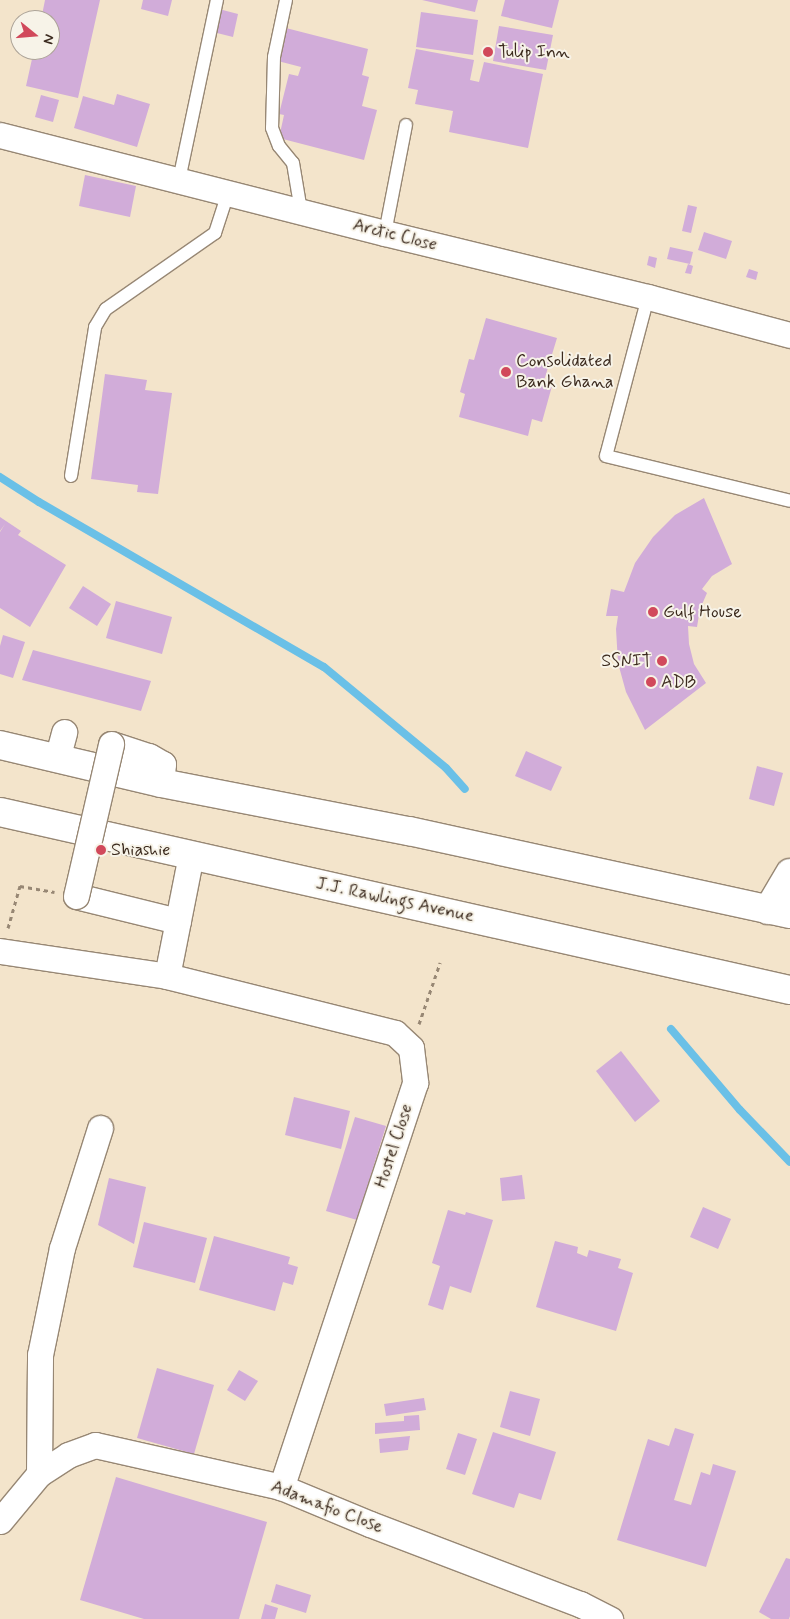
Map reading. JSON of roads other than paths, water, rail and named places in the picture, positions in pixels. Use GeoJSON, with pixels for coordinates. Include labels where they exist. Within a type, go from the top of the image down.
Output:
{"type":"FeatureCollection","features":[{"type":"Feature","properties":{"kind":"main road"},"geometry":{"type":"LineString","coordinates":[[0,745],[161,783],[418,834],[779,912],[790,873]]}},
{"type":"Feature","properties":{"kind":"main road","name":"J.J. Rawlings Avenue"},"geometry":{"type":"LineString","coordinates":[[0,812],[790,990]]}},
{"type":"Feature","properties":{"kind":"street","name":"Arctic Close"},"geometry":{"type":"LineString","coordinates":[[0,135],[385,233],[648,297],[790,335]]}},
{"type":"Feature","properties":{"kind":"street"},"geometry":{"type":"LineString","coordinates":[[57,758],[64,732]]}},
{"type":"Feature","properties":{"kind":"street"},"geometry":{"type":"LineString","coordinates":[[161,783],[162,764],[149,756],[111,744],[76,896],[178,921]]}},
{"type":"Feature","properties":{"kind":"street"},"geometry":{"type":"LineString","coordinates":[[4,951],[168,976],[191,855]]}},
{"type":"Feature","properties":{"kind":"street","name":"Hostel Close"},"geometry":{"type":"LineString","coordinates":[[168,976],[395,1033],[411,1048],[415,1083],[281,1487]]}},
{"type":"Feature","properties":{"kind":"street"},"geometry":{"type":"LineString","coordinates":[[39,1474],[40,1355],[62,1248],[100,1128]]}},
{"type":"Feature","properties":{"kind":"street","name":"Adamafio Close"},"geometry":{"type":"LineString","coordinates":[[0,1520],[39,1474],[68,1455],[95,1445],[281,1487],[370,1524],[580,1604],[610,1619]]}},
{"type":"Feature","properties":{"kind":"lane"},"geometry":{"type":"LineString","coordinates":[[179,180],[217,0]]}},
{"type":"Feature","properties":{"kind":"lane"},"geometry":{"type":"LineString","coordinates":[[286,0],[274,57],[272,128],[278,146],[293,163],[301,211]]}},
{"type":"Feature","properties":{"kind":"lane"},"geometry":{"type":"LineString","coordinates":[[385,233],[406,125]]}},
{"type":"Feature","properties":{"kind":"lane"},"geometry":{"type":"LineString","coordinates":[[71,476],[95,327],[106,309],[215,233],[228,193]]}},
{"type":"Feature","properties":{"kind":"lane"},"geometry":{"type":"LineString","coordinates":[[648,297],[606,456],[790,501]]}},
{"type":"Feature","properties":{"kind":"waterway"},"geometry":{"type":"LineString","coordinates":[[0,477],[39,502],[324,667],[446,768],[465,789]]}},
{"type":"Feature","properties":{"kind":"waterway"},"geometry":{"type":"LineString","coordinates":[[671,1029],[740,1110],[790,1162]]}},
{"type":"Feature","properties":{"kind":"place","name":"Tulip Inn"},"geometry":{"type":"Point","coordinates":[488,52]}},
{"type":"Feature","properties":{"kind":"place","name":"Consolidated Bank Ghana"},"geometry":{"type":"Point","coordinates":[506,372]}},
{"type":"Feature","properties":{"kind":"place","name":"Gulf House"},"geometry":{"type":"Point","coordinates":[653,612]}},
{"type":"Feature","properties":{"kind":"place","name":"SSNIT"},"geometry":{"type":"Point","coordinates":[662,661]}},
{"type":"Feature","properties":{"kind":"place","name":"ADB"},"geometry":{"type":"Point","coordinates":[651,682]}},
{"type":"Feature","properties":{"kind":"place","name":"Shiashie"},"geometry":{"type":"Point","coordinates":[101,850]}}]}
